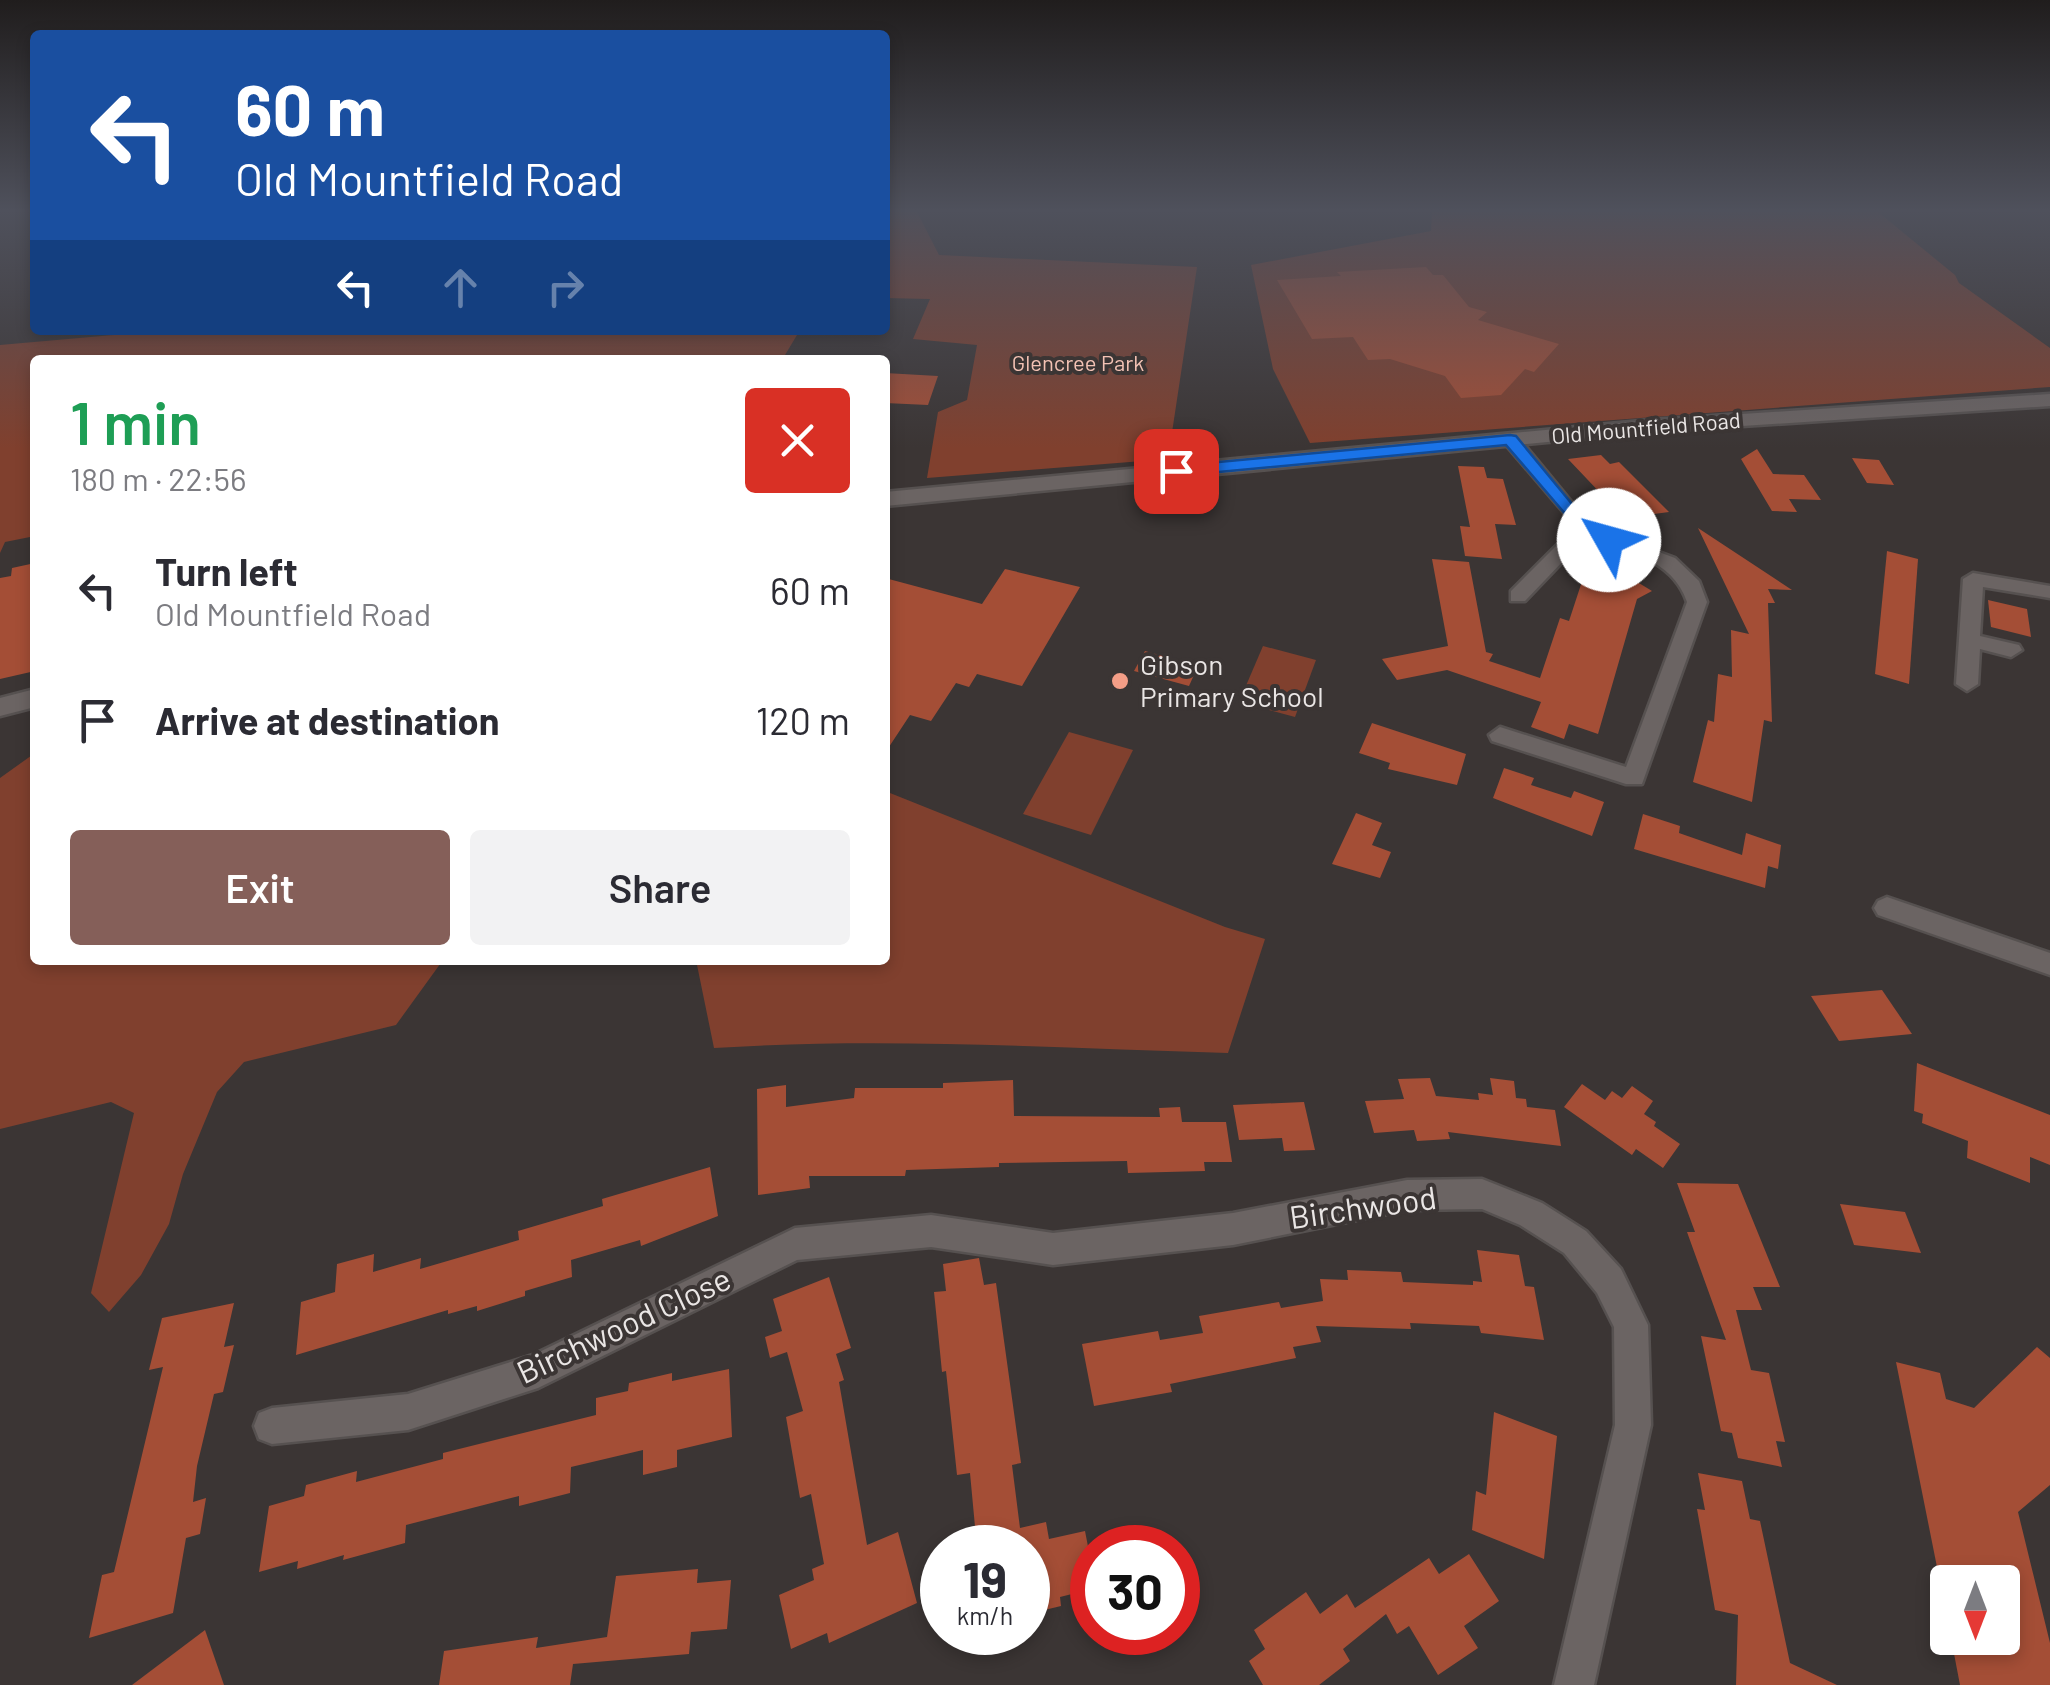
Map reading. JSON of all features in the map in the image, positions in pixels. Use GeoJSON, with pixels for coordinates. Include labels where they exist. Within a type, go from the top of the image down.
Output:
{"type":"FeatureCollection","features":[{"type":"Feature","properties":{"kind":"street","name":"Old Mountfield Road"},"geometry":{"type":"LineString","coordinates":[[890,500],[1778,416],[2050,400]]}},
{"type":"Feature","properties":{"kind":"street"},"geometry":{"type":"LineString","coordinates":[[1510,440],[1582,522],[1583,530]]}},
{"type":"Feature","properties":{"kind":"street"},"geometry":{"type":"LineString","coordinates":[[1518,596],[1583,530]]}},
{"type":"Feature","properties":{"kind":"street"},"geometry":{"type":"LineString","coordinates":[[1500,734],[1634,778],[1697,602],[1695,588],[1679,568],[1583,530]]}},
{"type":"Feature","properties":{"kind":"street"},"geometry":{"type":"LineString","coordinates":[[1966,684],[1973,579],[2050,592]]}},
{"type":"Feature","properties":{"kind":"street"},"geometry":{"type":"LineString","coordinates":[[1969,640],[2011,650]]}},
{"type":"Feature","properties":{"kind":"street"},"geometry":{"type":"LineString","coordinates":[[0,707],[30,699]]}},
{"type":"Feature","properties":{"kind":"street"},"geometry":{"type":"LineString","coordinates":[[1887,908],[2050,964]]}},
{"type":"Feature","properties":{"kind":"street","name":"Birchwood"},"geometry":{"type":"LineString","coordinates":[[795,1244],[931,1231],[1053,1249],[1233,1229],[1407,1195],[1482,1194],[1531,1214],[1575,1242],[1609,1281],[1632,1326],[1633,1425],[1574,1685]]}},
{"type":"Feature","properties":{"kind":"street","name":"Birchwood Close"},"geometry":{"type":"LineString","coordinates":[[272,1426],[408,1412],[538,1371],[795,1244]]}},
{"type":"Feature","properties":{"kind":"green space","name":"Glencree Park"},"geometry":{"type":"Polygon","coordinates":[[[890,291],[1193,291],[1168,459],[927,478],[938,412],[967,400],[977,345],[913,339],[930,299],[890,298],[890,291]]]}},
{"type":"Feature","properties":{"kind":"green space"},"geometry":{"type":"Polygon","coordinates":[[[1256,291],[1970,291],[2050,348],[2050,387],[1310,443],[1273,369],[1256,291]]]}},
{"type":"Feature","properties":{"kind":"green space"},"geometry":{"type":"Polygon","coordinates":[[[113,335],[797,335],[785,355],[30,355],[30,537],[5,542],[0,553],[0,345],[113,335]]]}},
{"type":"Feature","properties":{"kind":"green space"},"geometry":{"type":"Polygon","coordinates":[[[1263,646],[1316,660],[1295,717],[1239,702],[1263,646]]]}},
{"type":"Feature","properties":{"kind":"green space"},"geometry":{"type":"Polygon","coordinates":[[[1069,732],[1133,750],[1091,835],[1023,814],[1069,732]]]}},
{"type":"Feature","properties":{"kind":"green space"},"geometry":{"type":"Polygon","coordinates":[[[30,757],[30,965],[439,965],[396,1025],[244,1062],[217,1092],[183,1174],[169,1224],[141,1275],[109,1312],[91,1293],[134,1113],[111,1102],[0,1129],[0,778],[30,757]]]}},
{"type":"Feature","properties":{"kind":"green space"},"geometry":{"type":"Polygon","coordinates":[[[890,793],[1225,927],[1265,939],[1228,1053],[906,1043],[714,1048],[697,965],[890,965],[890,793]]]}},
{"type":"Feature","properties":{"kind":"building"},"geometry":{"type":"Polygon","coordinates":[[[1283,291],[1456,291],[1469,307],[1487,312],[1478,320],[1559,344],[1534,372],[1525,369],[1501,395],[1461,398],[1445,376],[1390,359],[1368,360],[1353,337],[1312,339],[1283,291]]]}},
{"type":"Feature","properties":{"kind":"building"},"geometry":{"type":"Polygon","coordinates":[[[890,373],[938,376],[928,405],[890,403],[890,373]]]}},
{"type":"Feature","properties":{"kind":"building"},"geometry":{"type":"Polygon","coordinates":[[[1757,449],[1773,474],[1804,475],[1821,500],[1789,499],[1797,512],[1772,511],[1741,459],[1757,449]]]}},
{"type":"Feature","properties":{"kind":"building"},"geometry":{"type":"Polygon","coordinates":[[[1601,455],[1610,464],[1619,462],[1669,512],[1624,518],[1568,459],[1601,455]]]}},
{"type":"Feature","properties":{"kind":"building"},"geometry":{"type":"Polygon","coordinates":[[[1852,458],[1879,460],[1894,485],[1867,483],[1852,458]]]}},
{"type":"Feature","properties":{"kind":"building"},"geometry":{"type":"Polygon","coordinates":[[[1458,466],[1484,467],[1487,478],[1503,479],[1516,525],[1495,524],[1502,559],[1465,556],[1460,526],[1470,527],[1458,466]]]}},
{"type":"Feature","properties":{"kind":"building"},"geometry":{"type":"Polygon","coordinates":[[[1698,528],[1792,590],[1768,589],[1775,603],[1768,603],[1772,722],[1764,720],[1752,802],[1693,782],[1708,720],[1714,722],[1718,674],[1732,677],[1731,630],[1749,634],[1698,528]]]}},
{"type":"Feature","properties":{"kind":"building"},"geometry":{"type":"Polygon","coordinates":[[[1600,551],[1641,576],[1634,580],[1652,591],[1637,599],[1598,734],[1569,724],[1564,739],[1531,727],[1541,702],[1447,670],[1397,680],[1382,659],[1448,646],[1432,559],[1469,562],[1486,652],[1493,654],[1489,661],[1540,678],[1560,618],[1569,621],[1590,557],[1600,551]]]}},
{"type":"Feature","properties":{"kind":"building"},"geometry":{"type":"Polygon","coordinates":[[[1887,551],[1918,559],[1909,684],[1875,674],[1887,551]]]}},
{"type":"Feature","properties":{"kind":"building"},"geometry":{"type":"Polygon","coordinates":[[[30,564],[30,672],[0,679],[0,578],[11,576],[12,568],[30,564]]]}},
{"type":"Feature","properties":{"kind":"building"},"geometry":{"type":"Polygon","coordinates":[[[1005,569],[1080,587],[1022,686],[977,674],[969,687],[956,683],[931,721],[910,715],[890,745],[890,579],[982,604],[1005,569]]]}},
{"type":"Feature","properties":{"kind":"building"},"geometry":{"type":"Polygon","coordinates":[[[1988,600],[2027,609],[2031,637],[1991,627],[1988,600]]]}},
{"type":"Feature","properties":{"kind":"building"},"geometry":{"type":"Polygon","coordinates":[[[1145,651],[1198,666],[1189,686],[1134,671],[1145,651]]]}},
{"type":"Feature","properties":{"kind":"building"},"geometry":{"type":"Polygon","coordinates":[[[1372,723],[1466,754],[1457,785],[1388,769],[1390,763],[1359,753],[1372,723]]]}},
{"type":"Feature","properties":{"kind":"building"},"geometry":{"type":"Polygon","coordinates":[[[1504,768],[1534,778],[1531,785],[1571,798],[1574,791],[1604,802],[1592,836],[1493,798],[1504,768]]]}},
{"type":"Feature","properties":{"kind":"building"},"geometry":{"type":"Polygon","coordinates":[[[1356,813],[1382,823],[1372,845],[1391,852],[1380,878],[1332,864],[1356,813]]]}},
{"type":"Feature","properties":{"kind":"building"},"geometry":{"type":"Polygon","coordinates":[[[1643,814],[1680,826],[1679,833],[1742,855],[1746,833],[1781,845],[1778,869],[1768,866],[1765,888],[1634,849],[1643,814]]]}},
{"type":"Feature","properties":{"kind":"building"},"geometry":{"type":"Polygon","coordinates":[[[1882,990],[1912,1034],[1839,1041],[1811,996],[1882,990]]]}},
{"type":"Feature","properties":{"kind":"building"},"geometry":{"type":"Polygon","coordinates":[[[1917,1063],[2050,1115],[2050,1165],[2030,1157],[2030,1183],[1967,1158],[1968,1141],[1922,1123],[1923,1114],[1914,1111],[1917,1063]]]}},
{"type":"Feature","properties":{"kind":"building"},"geometry":{"type":"Polygon","coordinates":[[[1430,1078],[1436,1096],[1479,1100],[1478,1093],[1493,1095],[1490,1078],[1514,1081],[1516,1098],[1526,1099],[1527,1107],[1555,1110],[1561,1146],[1448,1132],[1450,1139],[1417,1141],[1414,1130],[1374,1133],[1365,1101],[1404,1099],[1398,1079],[1430,1078]]]}},
{"type":"Feature","properties":{"kind":"building"},"geometry":{"type":"Polygon","coordinates":[[[1013,1080],[1014,1116],[1160,1117],[1159,1108],[1180,1107],[1182,1122],[1226,1122],[1232,1162],[1204,1162],[1205,1171],[1128,1173],[1127,1161],[999,1163],[999,1167],[906,1170],[905,1176],[809,1176],[810,1188],[758,1195],[757,1089],[786,1085],[786,1107],[854,1098],[855,1088],[943,1088],[943,1083],[1013,1080]]]}},
{"type":"Feature","properties":{"kind":"building"},"geometry":{"type":"Polygon","coordinates":[[[1582,1084],[1605,1100],[1612,1091],[1622,1098],[1632,1086],[1653,1101],[1644,1114],[1680,1144],[1663,1168],[1636,1149],[1632,1155],[1564,1107],[1582,1084]]]}},
{"type":"Feature","properties":{"kind":"building"},"geometry":{"type":"Polygon","coordinates":[[[1304,1102],[1315,1150],[1284,1151],[1282,1138],[1239,1140],[1233,1105],[1304,1102]]]}},
{"type":"Feature","properties":{"kind":"building"},"geometry":{"type":"Polygon","coordinates":[[[710,1167],[718,1216],[641,1246],[640,1240],[571,1260],[572,1277],[525,1291],[525,1296],[477,1311],[477,1306],[448,1314],[448,1310],[296,1355],[301,1302],[335,1292],[337,1264],[374,1254],[373,1272],[421,1258],[420,1269],[519,1240],[518,1231],[603,1206],[602,1199],[710,1167]]]}},
{"type":"Feature","properties":{"kind":"building"},"geometry":{"type":"Polygon","coordinates":[[[1677,1183],[1738,1184],[1780,1287],[1753,1287],[1762,1310],[1736,1310],[1751,1370],[1769,1373],[1785,1442],[1776,1441],[1782,1467],[1738,1458],[1732,1433],[1721,1431],[1701,1336],[1726,1340],[1687,1232],[1695,1232],[1677,1183]]]}},
{"type":"Feature","properties":{"kind":"building"},"geometry":{"type":"Polygon","coordinates":[[[1840,1204],[1905,1212],[1921,1253],[1854,1245],[1840,1204]]]}},
{"type":"Feature","properties":{"kind":"building"},"geometry":{"type":"Polygon","coordinates":[[[1477,1250],[1519,1255],[1525,1286],[1534,1287],[1544,1340],[1481,1333],[1479,1326],[1316,1326],[1321,1342],[1293,1347],[1296,1358],[1170,1384],[1172,1392],[1094,1406],[1082,1344],[1158,1331],[1160,1340],[1203,1333],[1199,1316],[1279,1302],[1281,1308],[1323,1301],[1320,1279],[1348,1280],[1347,1270],[1401,1272],[1403,1282],[1473,1285],[1473,1281],[1482,1282],[1477,1250]]]}},
{"type":"Feature","properties":{"kind":"building"},"geometry":{"type":"Polygon","coordinates":[[[979,1258],[984,1285],[996,1283],[1021,1463],[1012,1465],[1020,1525],[975,1525],[970,1473],[957,1475],[934,1292],[946,1291],[943,1264],[979,1258]]]}},
{"type":"Feature","properties":{"kind":"building"},"geometry":{"type":"Polygon","coordinates":[[[829,1277],[851,1348],[836,1354],[844,1380],[839,1382],[867,1545],[898,1532],[917,1603],[829,1643],[827,1633],[791,1649],[779,1595],[814,1580],[812,1569],[824,1564],[811,1494],[800,1498],[786,1417],[803,1411],[787,1352],[770,1358],[765,1337],[782,1331],[773,1299],[829,1277]]]}},
{"type":"Feature","properties":{"kind":"building"},"geometry":{"type":"Polygon","coordinates":[[[234,1303],[224,1347],[234,1345],[223,1392],[214,1394],[197,1466],[193,1502],[206,1498],[200,1534],[186,1538],[173,1613],[89,1638],[102,1575],[114,1572],[163,1367],[149,1370],[162,1318],[234,1303]]]}},
{"type":"Feature","properties":{"kind":"building"},"geometry":{"type":"Polygon","coordinates":[[[2037,1347],[2050,1358],[2050,1485],[2018,1512],[2050,1643],[2050,1685],[1960,1685],[1954,1655],[2020,1655],[2020,1565],[1937,1565],[1896,1362],[1940,1373],[1946,1399],[1974,1408],[2037,1347]]]}},
{"type":"Feature","properties":{"kind":"building"},"geometry":{"type":"Polygon","coordinates":[[[729,1369],[732,1437],[677,1450],[677,1467],[643,1475],[643,1450],[571,1467],[570,1493],[519,1506],[519,1496],[406,1525],[405,1543],[343,1560],[344,1555],[297,1569],[298,1561],[259,1572],[269,1506],[304,1496],[306,1485],[357,1471],[356,1482],[443,1459],[443,1453],[596,1415],[596,1398],[628,1391],[629,1383],[672,1373],[672,1381],[729,1369]]]}},
{"type":"Feature","properties":{"kind":"building"},"geometry":{"type":"Polygon","coordinates":[[[1494,1412],[1557,1436],[1544,1559],[1472,1530],[1476,1491],[1486,1495],[1494,1412]]]}},
{"type":"Feature","properties":{"kind":"building"},"geometry":{"type":"Polygon","coordinates":[[[1698,1473],[1742,1481],[1750,1519],[1760,1521],[1790,1663],[1837,1685],[1736,1685],[1738,1615],[1715,1610],[1697,1509],[1705,1510],[1698,1473]]]}},
{"type":"Feature","properties":{"kind":"building"},"geometry":{"type":"Polygon","coordinates":[[[1070,1534],[1070,1594],[1060,1597],[1061,1606],[1050,1609],[1050,1539],[1070,1534]]]}},
{"type":"Feature","properties":{"kind":"building"},"geometry":{"type":"Polygon","coordinates":[[[1469,1554],[1499,1601],[1464,1626],[1478,1648],[1438,1675],[1409,1626],[1397,1634],[1386,1614],[1343,1649],[1350,1661],[1319,1685],[1263,1685],[1249,1661],[1265,1649],[1254,1630],[1306,1592],[1320,1614],[1347,1594],[1355,1608],[1429,1558],[1439,1574],[1469,1554]]]}},
{"type":"Feature","properties":{"kind":"building"},"geometry":{"type":"Polygon","coordinates":[[[698,1569],[697,1583],[731,1580],[727,1629],[691,1632],[689,1654],[573,1664],[570,1685],[439,1685],[444,1651],[538,1637],[536,1648],[607,1637],[616,1576],[698,1569]]]}},
{"type":"Feature","properties":{"kind":"building"},"geometry":{"type":"Polygon","coordinates":[[[205,1630],[224,1685],[132,1685],[205,1630]]]}},
{"type":"Feature","properties":{"kind":"place","name":"Gibson Primary School"},"geometry":{"type":"Point","coordinates":[1120,681]}},
{"type":"Feature","properties":{"kind":"route"},"geometry":{"type":"LineString","coordinates":[[1176,471],[1510,440],[1582,522],[1583,530],[1609,540]]}}]}
